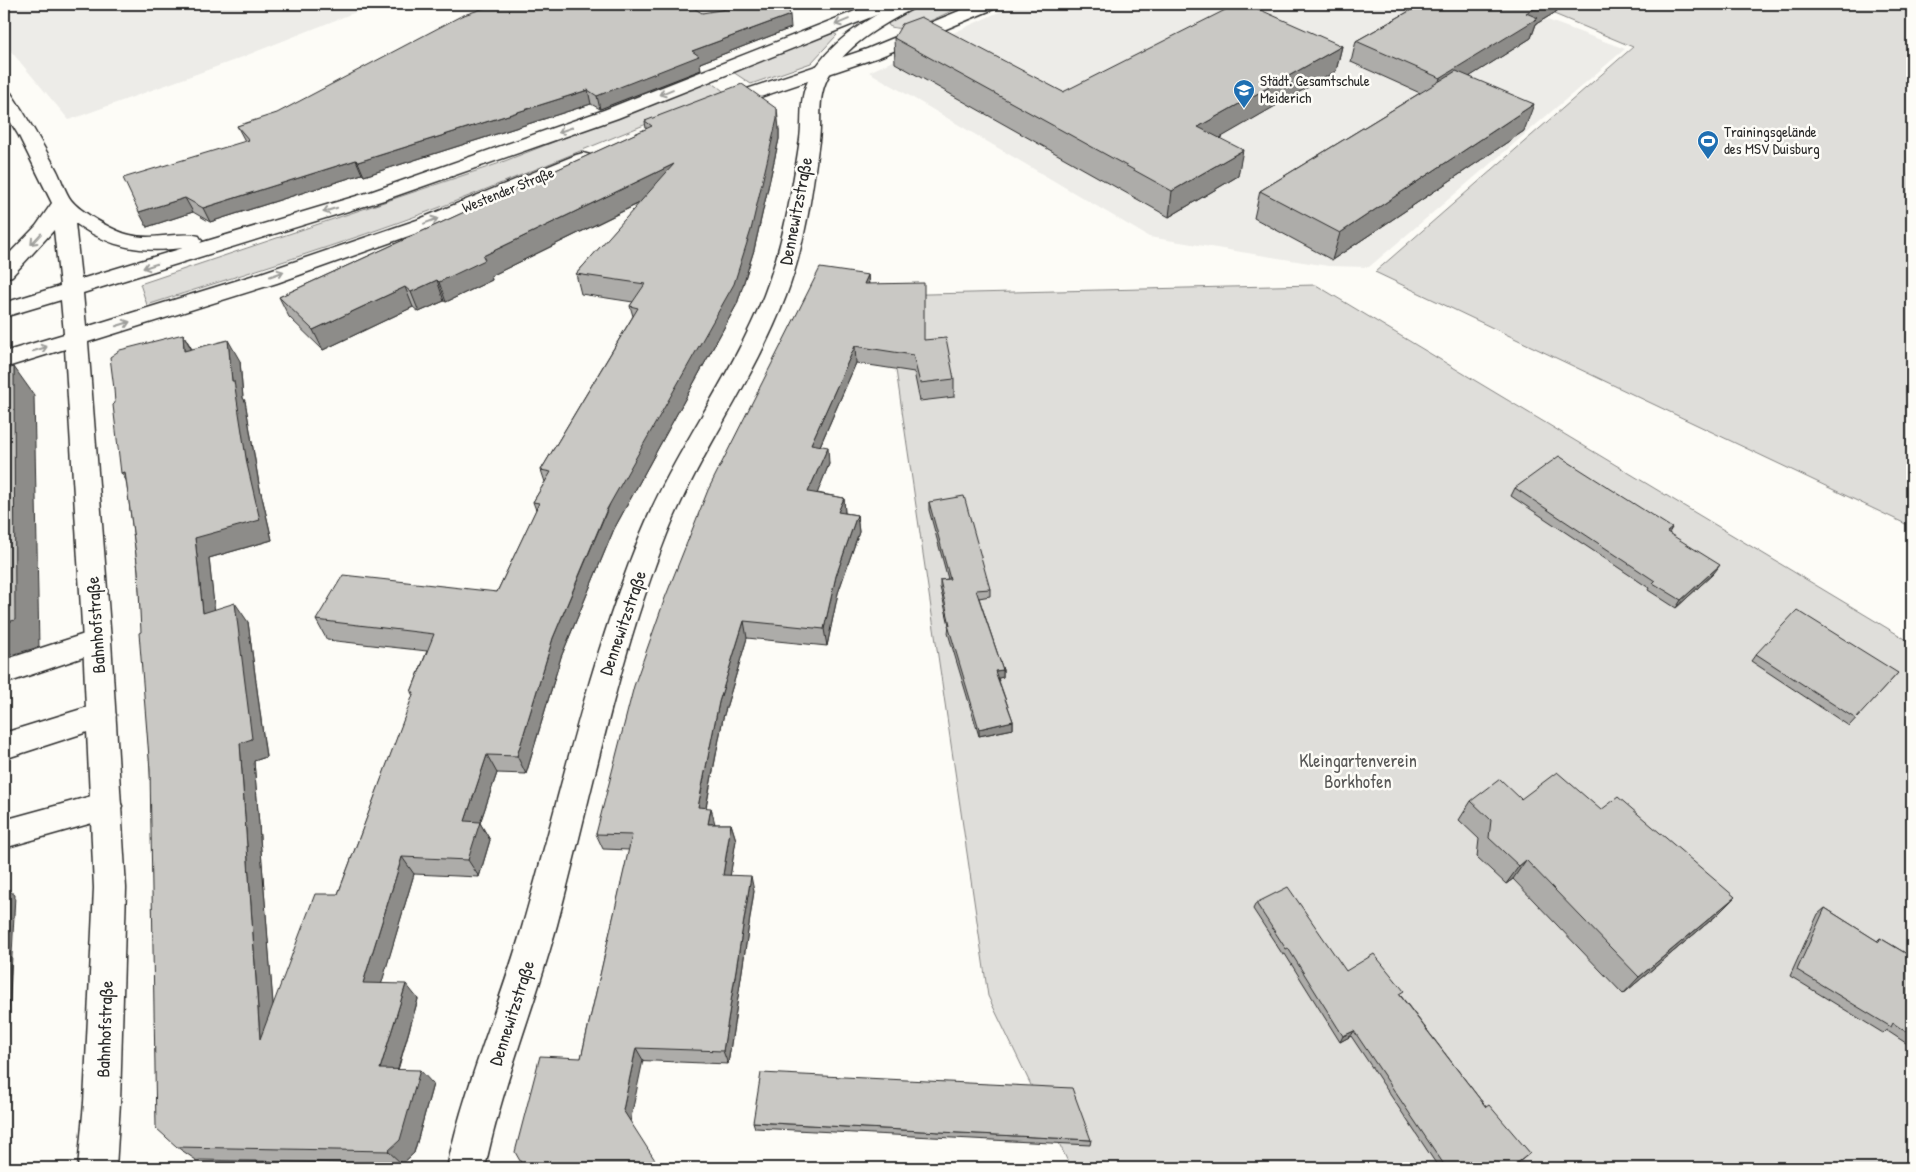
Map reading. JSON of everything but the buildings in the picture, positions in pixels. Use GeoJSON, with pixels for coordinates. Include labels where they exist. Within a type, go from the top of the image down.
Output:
{"type":"FeatureCollection","features":[{"type":"Feature","properties":{"kind":"main road"},"geometry":{"type":"LineString","coordinates":[[4,310],[377,196],[601,118],[888,4]]}},
{"type":"Feature","properties":{"kind":"main road"},"geometry":{"type":"LineString","coordinates":[[778,84],[803,88],[810,95],[838,49],[855,34],[908,4]]}},
{"type":"Feature","properties":{"kind":"main road"},"geometry":{"type":"LineString","coordinates":[[702,111],[874,53],[990,4]]}},
{"type":"Feature","properties":{"kind":"main road","name":"Dennewitzstraße"},"geometry":{"type":"LineString","coordinates":[[466,1168],[473,1130],[526,973],[587,738],[621,622],[660,520],[754,342],[774,298],[788,258],[795,231],[812,122],[810,95]]}},
{"type":"Feature","properties":{"kind":"main road","name":"Bahnhofstraße"},"geometry":{"type":"LineString","coordinates":[[4,97],[28,136],[62,203],[76,338],[97,641],[110,888],[102,1103],[97,1168]]}},
{"type":"Feature","properties":{"kind":"main road","name":"Westender Straße"},"geometry":{"type":"LineString","coordinates":[[4,360],[269,278],[424,224],[596,153]]}},
{"type":"Feature","properties":{"kind":"main road"},"geometry":{"type":"LineString","coordinates":[[4,271],[44,230],[62,203],[92,226],[113,238],[134,244],[164,244],[247,235]]}},
{"type":"Feature","properties":{"kind":"main road"},"geometry":{"type":"LineString","coordinates":[[4,672],[97,641]]}},
{"type":"Feature","properties":{"kind":"main road"},"geometry":{"type":"LineString","coordinates":[[4,746],[101,715]]}},
{"type":"Feature","properties":{"kind":"main road"},"geometry":{"type":"LineString","coordinates":[[4,834],[106,806]]}},
{"type":"Feature","properties":{"kind":"shaded area"},"geometry":{"type":"Polygon","coordinates":[[[4,4],[376,4],[235,60],[69,120],[4,43],[4,4]]]}},
{"type":"Feature","properties":{"kind":"shaded area","name":"Städt. Gesamtschule Meiderich"},"geometry":{"type":"Polygon","coordinates":[[[1016,4],[1505,4],[1625,49],[1369,267],[1328,266],[1149,237],[869,72],[1016,4]]]}},
{"type":"Feature","properties":{"kind":"green space"},"geometry":{"type":"Polygon","coordinates":[[[925,4],[966,4],[917,26],[897,28],[889,26],[890,19],[925,4]]]}},
{"type":"Feature","properties":{"kind":"green space","name":"Trainingsgelände des MSV Duisburg"},"geometry":{"type":"Polygon","coordinates":[[[1569,4],[1912,4],[1912,527],[1375,272],[1633,47],[1554,14],[1569,4]]]}},
{"type":"Feature","properties":{"kind":"green space"},"geometry":{"type":"Polygon","coordinates":[[[833,33],[837,35],[811,63],[751,84],[733,72],[833,33]]]}},
{"type":"Feature","properties":{"kind":"green space"},"geometry":{"type":"Polygon","coordinates":[[[710,81],[726,93],[402,221],[147,305],[140,284],[497,164],[710,81]]]}},
{"type":"Feature","properties":{"kind":"green space","name":"Kleingartenverein Borkhofen"},"geometry":{"type":"Polygon","coordinates":[[[1316,285],[1912,643],[1912,1168],[1071,1168],[988,996],[885,295],[1316,285]]]}},
{"type":"Feature","properties":{"kind":"place","name":"Städt. Gesamtschule Meiderich"},"geometry":{"type":"Point","coordinates":[1244,109]}},
{"type":"Feature","properties":{"kind":"place","name":"Trainingsgelände des MSV Duisburg"},"geometry":{"type":"Point","coordinates":[1708,160]}}]}
